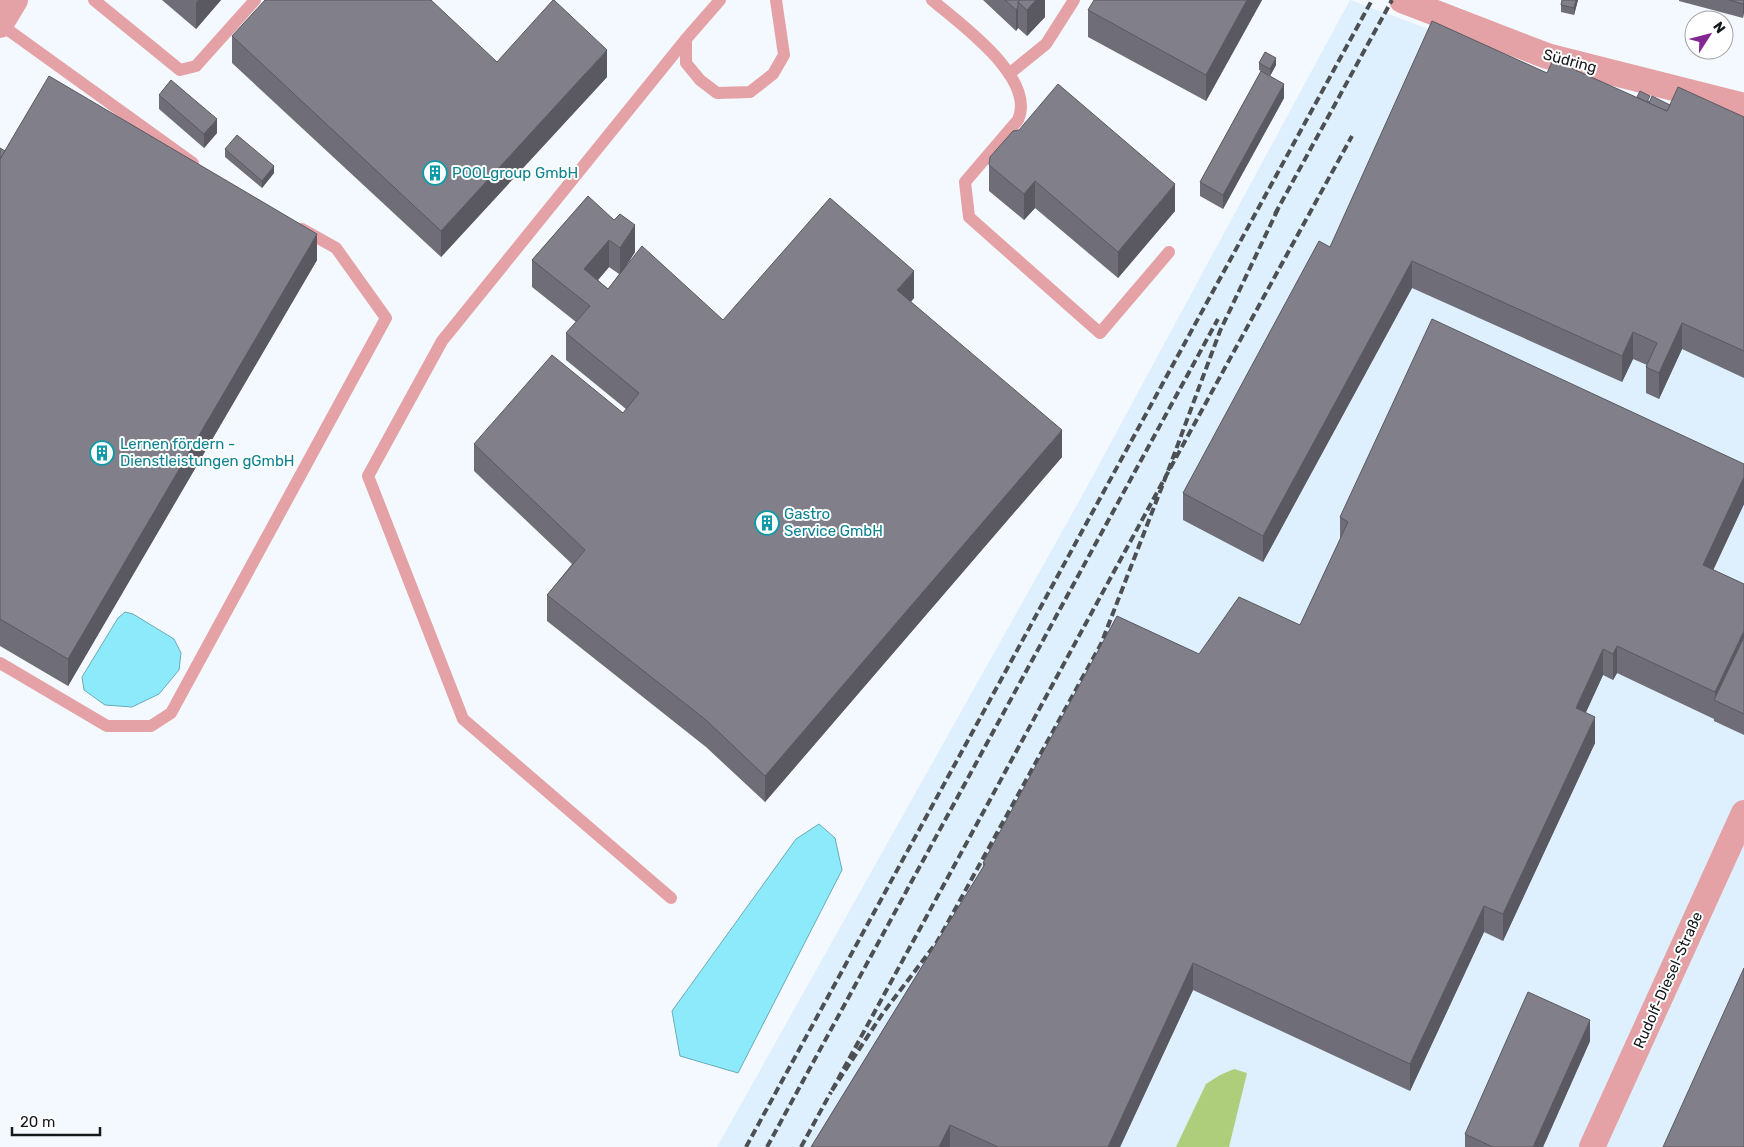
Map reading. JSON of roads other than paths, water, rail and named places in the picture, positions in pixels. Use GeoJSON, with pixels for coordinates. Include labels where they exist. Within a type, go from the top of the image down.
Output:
{"type":"FeatureCollection","features":[{"type":"Feature","properties":{"kind":"street"},"geometry":{"type":"LineString","coordinates":[[0,24],[14,0]]}},
{"type":"Feature","properties":{"kind":"street","name":"Südring"},"geometry":{"type":"LineString","coordinates":[[1402,0],[1547,56],[1744,106]]}},
{"type":"Feature","properties":{"kind":"street","name":"Rudolf-Diesel-Straße"},"geometry":{"type":"LineString","coordinates":[[1592,1147],[1744,813]]}},
{"type":"Feature","properties":{"kind":"lane"},"geometry":{"type":"LineString","coordinates":[[94,0],[180,70],[196,66],[255,0]]}},
{"type":"Feature","properties":{"kind":"lane"},"geometry":{"type":"LineString","coordinates":[[671,898],[463,719],[368,476],[442,341],[720,0]]}},
{"type":"Feature","properties":{"kind":"lane"},"geometry":{"type":"LineString","coordinates":[[686,40],[686,63],[700,80],[717,93],[750,92],[774,74],[784,55],[776,0]]}},
{"type":"Feature","properties":{"kind":"lane"},"geometry":{"type":"LineString","coordinates":[[932,0],[980,41],[1018,86],[1022,112],[1018,120],[965,182],[969,217],[1100,333],[1169,252]]}},
{"type":"Feature","properties":{"kind":"lane"},"geometry":{"type":"LineString","coordinates":[[1009,74],[1046,44],[1074,0]]}},
{"type":"Feature","properties":{"kind":"lane"},"geometry":{"type":"LineString","coordinates":[[0,24],[206,172]]}},
{"type":"Feature","properties":{"kind":"lane"},"geometry":{"type":"LineString","coordinates":[[0,663],[107,726],[151,726],[171,713],[386,318],[336,248],[295,224]]}},
{"type":"Feature","properties":{"kind":"water"},"geometry":{"type":"Polygon","coordinates":[[[125,612],[133,614],[174,639],[181,653],[179,670],[159,694],[132,707],[105,705],[84,690],[82,677],[118,618],[125,612]]]}},
{"type":"Feature","properties":{"kind":"water"},"geometry":{"type":"Polygon","coordinates":[[[819,824],[835,838],[842,870],[738,1073],[680,1056],[672,1011],[796,839],[819,824]]]}},
{"type":"Feature","properties":{"kind":"railway"},"geometry":{"type":"LineString","coordinates":[[746,1147],[1372,0]]}},
{"type":"Feature","properties":{"kind":"railway"},"geometry":{"type":"LineString","coordinates":[[1275,214],[1392,0]]}},
{"type":"Feature","properties":{"kind":"railway"},"geometry":{"type":"LineString","coordinates":[[1278,209],[1220,331],[1168,471],[1101,644],[937,942],[883,1013],[831,1092],[1156,494],[1221,375],[1352,136]]}},
{"type":"Feature","properties":{"kind":"railway"},"geometry":{"type":"LineString","coordinates":[[767,1147],[1218,319]]}},
{"type":"Feature","properties":{"kind":"railway"},"geometry":{"type":"LineString","coordinates":[[801,1147],[831,1092]]}},
{"type":"Feature","properties":{"kind":"place","name":"POOLgroup GmbH"},"geometry":{"type":"Point","coordinates":[435,173]}},
{"type":"Feature","properties":{"kind":"place","name":"Lernen fördern - Dienstleistungen gGmbH"},"geometry":{"type":"Point","coordinates":[102,453]}},
{"type":"Feature","properties":{"kind":"place","name":"Gastro Service GmbH"},"geometry":{"type":"Point","coordinates":[767,523]}}]}
